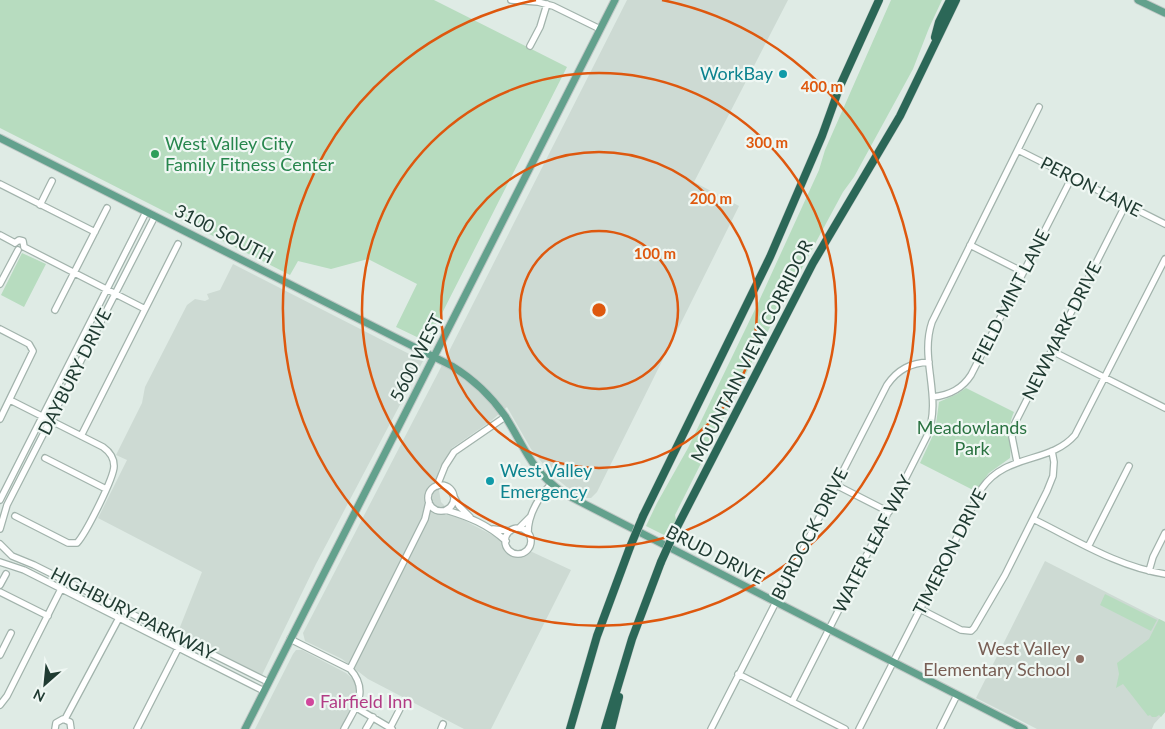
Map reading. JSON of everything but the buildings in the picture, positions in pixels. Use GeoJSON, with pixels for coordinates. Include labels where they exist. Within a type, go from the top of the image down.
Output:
{"type":"FeatureCollection","features":[{"type":"Feature","properties":{"kind":"highway","name":"MOUNTAIN VIEW CORRIDOR"},"geometry":{"type":"LineString","coordinates":[[570,728],[597,636],[643,516],[778,240],[822,136],[840,86],[879,0]]}},
{"type":"Feature","properties":{"kind":"highway"},"geometry":{"type":"LineString","coordinates":[[934,47],[937,28],[950,0]]}},
{"type":"Feature","properties":{"kind":"highway","name":"MOUNTAIN VIEW CORRIDOR"},"geometry":{"type":"LineString","coordinates":[[605,729],[624,663],[650,589],[675,531],[813,263],[900,116],[956,0]]}},
{"type":"Feature","properties":{"kind":"highway"},"geometry":{"type":"LineString","coordinates":[[922,72],[939,45],[962,0]]}},
{"type":"Feature","properties":{"kind":"highway"},"geometry":{"type":"LineString","coordinates":[[612,729],[620,692],[650,589]]}},
{"type":"Feature","properties":{"kind":"main road","name":"5600 WEST"},"geometry":{"type":"LineString","coordinates":[[245,729],[615,0]]}},
{"type":"Feature","properties":{"kind":"main road"},"geometry":{"type":"LineString","coordinates":[[1138,0],[1165,14]]}},
{"type":"Feature","properties":{"kind":"main road","name":"3100 SOUTH"},"geometry":{"type":"LineString","coordinates":[[0,138],[435,357]]}},
{"type":"Feature","properties":{"kind":"main road","name":"BRUD DRIVE"},"geometry":{"type":"LineString","coordinates":[[435,357],[463,373],[475,383],[505,417],[529,460],[551,484],[585,506],[1024,729]]}},
{"type":"Feature","properties":{"kind":"street"},"geometry":{"type":"LineString","coordinates":[[511,0],[547,4],[600,29]]}},
{"type":"Feature","properties":{"kind":"street"},"geometry":{"type":"LineString","coordinates":[[530,46],[540,27],[547,4]]}},
{"type":"Feature","properties":{"kind":"street","name":"WATER LEAF WAY"},"geometry":{"type":"LineString","coordinates":[[792,702],[890,512],[931,427],[934,412],[928,340],[932,322],[1040,107]]}},
{"type":"Feature","properties":{"kind":"street","name":"PERON LANE"},"geometry":{"type":"LineString","coordinates":[[1018,150],[1165,224]]}},
{"type":"Feature","properties":{"kind":"street","name":"FIELD MINT LANE"},"geometry":{"type":"LineString","coordinates":[[933,397],[954,391],[969,378],[1072,177]]}},
{"type":"Feature","properties":{"kind":"street"},"geometry":{"type":"LineString","coordinates":[[40,205],[52,181]]}},
{"type":"Feature","properties":{"kind":"street"},"geometry":{"type":"LineString","coordinates":[[0,184],[95,232]]}},
{"type":"Feature","properties":{"kind":"street","name":"NEWMARK DRIVE"},"geometry":{"type":"LineString","coordinates":[[1017,462],[1012,438],[1016,423],[1126,204]]}},
{"type":"Feature","properties":{"kind":"street"},"geometry":{"type":"LineString","coordinates":[[55,310],[107,208]]}},
{"type":"Feature","properties":{"kind":"street","name":"DAYBURY DRIVE"},"geometry":{"type":"LineString","coordinates":[[0,500],[146,212]]}},
{"type":"Feature","properties":{"kind":"street","name":"DAYBURY DRIVE"},"geometry":{"type":"LineString","coordinates":[[0,529],[8,505],[50,420],[155,216]]}},
{"type":"Feature","properties":{"kind":"street"},"geometry":{"type":"LineString","coordinates":[[0,235],[16,243]]}},
{"type":"Feature","properties":{"kind":"street"},"geometry":{"type":"LineString","coordinates":[[16,243],[19,240],[23,241],[24,247]]}},
{"type":"Feature","properties":{"kind":"street"},"geometry":{"type":"LineString","coordinates":[[16,243],[15,246],[18,250]]}},
{"type":"Feature","properties":{"kind":"street"},"geometry":{"type":"LineString","coordinates":[[81,436],[178,244]]}},
{"type":"Feature","properties":{"kind":"street"},"geometry":{"type":"LineString","coordinates":[[970,245],[1024,272]]}},
{"type":"Feature","properties":{"kind":"street"},"geometry":{"type":"LineString","coordinates":[[24,247],[145,309]]}},
{"type":"Feature","properties":{"kind":"street"},"geometry":{"type":"LineString","coordinates":[[0,284],[18,250],[22,250],[24,247]]}},
{"type":"Feature","properties":{"kind":"street","name":"TIMERON DRIVE"},"geometry":{"type":"LineString","coordinates":[[859,729],[982,488],[997,472],[1017,462],[1052,451],[1068,442],[1078,431],[1164,263]]}},
{"type":"Feature","properties":{"kind":"street"},"geometry":{"type":"LineString","coordinates":[[0,329],[27,342],[33,349],[32,356],[0,419]]}},
{"type":"Feature","properties":{"kind":"street"},"geometry":{"type":"LineString","coordinates":[[1052,350],[1165,408]]}},
{"type":"Feature","properties":{"kind":"street","name":"BURDOCK DRIVE"},"geometry":{"type":"LineString","coordinates":[[710,729],[882,393],[892,378],[904,368],[917,363],[929,362]]}},
{"type":"Feature","properties":{"kind":"street"},"geometry":{"type":"LineString","coordinates":[[10,400],[106,449],[112,457],[114,468],[106,489],[79,540],[74,544],[68,543],[15,516]]}},
{"type":"Feature","properties":{"kind":"street"},"geometry":{"type":"LineString","coordinates":[[350,669],[425,519],[430,493],[437,486],[449,458],[455,450],[505,417]]}},
{"type":"Feature","properties":{"kind":"street"},"geometry":{"type":"LineString","coordinates":[[920,609],[961,630],[971,631],[974,628],[1005,575],[1047,491],[1053,476],[1054,462],[1052,451]]}},
{"type":"Feature","properties":{"kind":"street"},"geometry":{"type":"LineString","coordinates":[[45,458],[106,489]]}},
{"type":"Feature","properties":{"kind":"street"},"geometry":{"type":"LineString","coordinates":[[1088,547],[1129,466]]}},
{"type":"Feature","properties":{"kind":"street"},"geometry":{"type":"LineString","coordinates":[[442,474],[445,486],[449,489],[459,506],[470,517]]}},
{"type":"Feature","properties":{"kind":"street"},"geometry":{"type":"LineString","coordinates":[[492,529],[510,531],[519,528],[530,517],[542,494],[551,484]]}},
{"type":"Feature","properties":{"kind":"street"},"geometry":{"type":"LineString","coordinates":[[836,485],[890,512]]}},
{"type":"Feature","properties":{"kind":"street"},"geometry":{"type":"LineString","coordinates":[[437,486],[445,486]]}},
{"type":"Feature","properties":{"kind":"street"},"geometry":{"type":"LineString","coordinates":[[425,519],[452,504],[453,495]]}},
{"type":"Feature","properties":{"kind":"street"},"geometry":{"type":"LineString","coordinates":[[429,502],[433,508],[470,517],[492,529],[506,541]]}},
{"type":"Feature","properties":{"kind":"street"},"geometry":{"type":"LineString","coordinates":[[510,531],[506,541],[508,547],[512,552],[523,552],[530,545],[531,540],[528,532],[530,517]]}},
{"type":"Feature","properties":{"kind":"street"},"geometry":{"type":"LineString","coordinates":[[1034,519],[1120,562],[1165,574]]}},
{"type":"Feature","properties":{"kind":"street"},"geometry":{"type":"LineString","coordinates":[[519,528],[528,532]]}},
{"type":"Feature","properties":{"kind":"street"},"geometry":{"type":"LineString","coordinates":[[1149,571],[1165,533]]}},
{"type":"Feature","properties":{"kind":"street","name":"HIGHBURY PARKWAY"},"geometry":{"type":"LineString","coordinates":[[0,544],[14,557],[66,580],[268,682]]}},
{"type":"Feature","properties":{"kind":"street","name":"HIGHBURY PARKWAY"},"geometry":{"type":"LineString","coordinates":[[0,562],[19,568],[61,588],[264,691]]}},
{"type":"Feature","properties":{"kind":"street"},"geometry":{"type":"LineString","coordinates":[[0,585],[6,574]]}},
{"type":"Feature","properties":{"kind":"street"},"geometry":{"type":"LineString","coordinates":[[0,705],[7,696],[66,580]]}},
{"type":"Feature","properties":{"kind":"street"},"geometry":{"type":"LineString","coordinates":[[0,592],[48,616]]}},
{"type":"Feature","properties":{"kind":"street"},"geometry":{"type":"LineString","coordinates":[[55,729],[58,721],[65,719],[119,618]]}},
{"type":"Feature","properties":{"kind":"street"},"geometry":{"type":"LineString","coordinates":[[0,655],[11,633]]}},
{"type":"Feature","properties":{"kind":"street"},"geometry":{"type":"LineString","coordinates":[[0,639],[6,642]]}},
{"type":"Feature","properties":{"kind":"street"},"geometry":{"type":"LineString","coordinates":[[137,729],[183,639]]}},
{"type":"Feature","properties":{"kind":"street"},"geometry":{"type":"LineString","coordinates":[[290,639],[350,669],[358,679],[360,697],[344,729]]}},
{"type":"Feature","properties":{"kind":"street"},"geometry":{"type":"LineString","coordinates":[[738,674],[845,729]]}},
{"type":"Feature","properties":{"kind":"street"},"geometry":{"type":"LineString","coordinates":[[940,729],[957,695]]}},
{"type":"Feature","properties":{"kind":"street"},"geometry":{"type":"LineString","coordinates":[[355,707],[391,729],[403,703]]}},
{"type":"Feature","properties":{"kind":"street"},"geometry":{"type":"LineString","coordinates":[[366,729],[372,717]]}},
{"type":"Feature","properties":{"kind":"street"},"geometry":{"type":"LineString","coordinates":[[65,719],[70,722],[71,729]]}},
{"type":"Feature","properties":{"kind":"shaded area"},"geometry":{"type":"Polygon","coordinates":[[[627,0],[788,0],[694,182],[739,206],[597,492],[591,498],[584,498],[573,492],[552,475],[531,449],[507,407],[491,421],[452,448],[439,469],[437,478],[441,502],[454,515],[496,537],[502,542],[506,553],[518,557],[530,551],[571,570],[491,729],[464,729],[368,679],[342,659],[305,641],[303,633],[438,373],[627,0]]]}},
{"type":"Feature","properties":{"kind":"shaded area"},"geometry":{"type":"Polygon","coordinates":[[[233,264],[423,361],[316,564],[262,675],[178,632],[202,572],[98,518],[127,460],[116,455],[142,403],[145,387],[187,305],[195,299],[205,301],[209,299],[207,294],[220,290],[233,264]]]}},
{"type":"Feature","properties":{"kind":"shaded area","name":"West Valley Elementary School"},"geometry":{"type":"Polygon","coordinates":[[[1045,561],[1165,622],[1165,712],[1152,729],[1037,729],[976,698],[1045,561]]]}},
{"type":"Feature","properties":{"kind":"shaded area"},"geometry":{"type":"Polygon","coordinates":[[[296,650],[302,650],[346,673],[354,680],[357,697],[340,729],[255,729],[296,650]]]}},
{"type":"Feature","properties":{"kind":"green space"},"geometry":{"type":"Polygon","coordinates":[[[0,0],[434,0],[567,67],[431,335],[421,339],[396,327],[417,284],[368,259],[331,269],[298,261],[290,275],[0,128],[0,0]]]}},
{"type":"Feature","properties":{"kind":"green space"},"geometry":{"type":"Polygon","coordinates":[[[891,0],[942,0],[913,69],[854,177],[843,192],[762,342],[675,515],[676,520],[668,537],[646,526],[688,448],[759,301],[819,170],[825,150],[891,0]]]}},
{"type":"Feature","properties":{"kind":"green space"},"geometry":{"type":"Polygon","coordinates":[[[22,253],[46,264],[24,307],[1,295],[22,253]]]}},
{"type":"Feature","properties":{"kind":"green space","name":"Meadowlands Park"},"geometry":{"type":"Polygon","coordinates":[[[966,388],[1014,412],[1010,430],[1010,458],[989,473],[975,491],[920,463],[935,431],[939,402],[966,388]]]}},
{"type":"Feature","properties":{"kind":"green space"},"geometry":{"type":"Polygon","coordinates":[[[1105,594],[1157,620],[1151,631],[1100,605],[1105,594]]]}},
{"type":"Feature","properties":{"kind":"green space"},"geometry":{"type":"Polygon","coordinates":[[[1159,619],[1165,622],[1165,712],[1161,717],[1159,715],[1152,717],[1148,716],[1123,684],[1116,688],[1119,674],[1117,663],[1149,639],[1159,619]]]}},
{"type":"Feature","properties":{"kind":"place","name":"WorkBay"},"geometry":{"type":"Point","coordinates":[783,74]}},
{"type":"Feature","properties":{"kind":"place","name":"West Valley City Family Fitness Center"},"geometry":{"type":"Point","coordinates":[155,154]}},
{"type":"Feature","properties":{"kind":"place","name":"West Valley Emergency"},"geometry":{"type":"Point","coordinates":[490,481]}},
{"type":"Feature","properties":{"kind":"place","name":"West Valley Elementary School"},"geometry":{"type":"Point","coordinates":[1080,659]}},
{"type":"Feature","properties":{"kind":"place","name":"Fairfield Inn"},"geometry":{"type":"Point","coordinates":[310,702]}}]}
